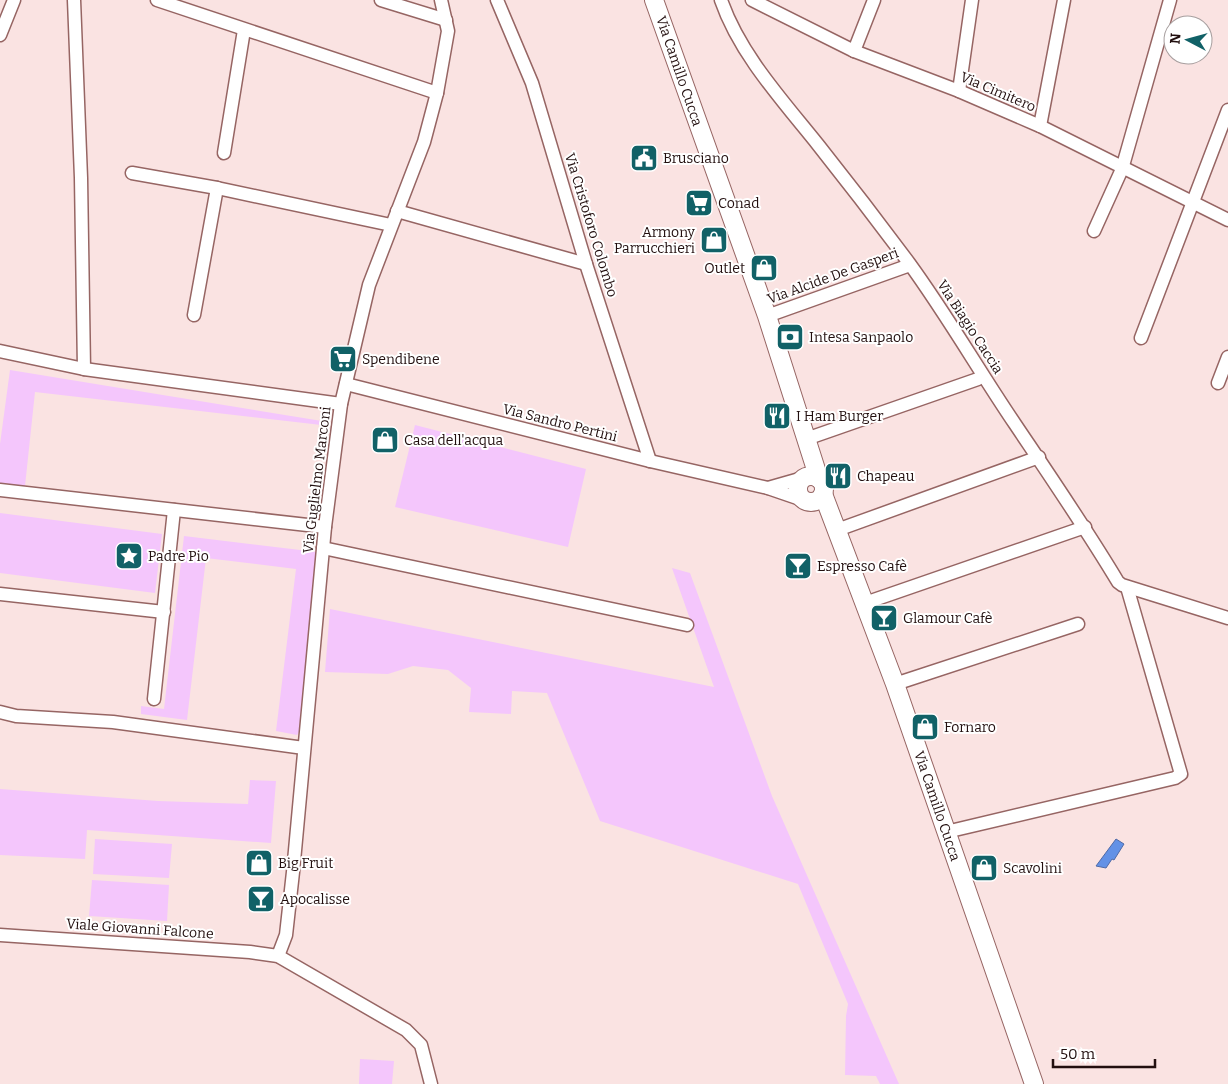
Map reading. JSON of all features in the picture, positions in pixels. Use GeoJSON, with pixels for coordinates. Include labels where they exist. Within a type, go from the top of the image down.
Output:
{"type":"FeatureCollection","features":[{"type":"Feature","properties":{"kind":"street"},"geometry":{"type":"LineString","coordinates":[[0,35],[14,0]]}},
{"type":"Feature","properties":{"kind":"street"},"geometry":{"type":"LineString","coordinates":[[74,0],[81,168],[84,369]]}},
{"type":"Feature","properties":{"kind":"street"},"geometry":{"type":"LineString","coordinates":[[157,0],[436,93]]}},
{"type":"Feature","properties":{"kind":"street"},"geometry":{"type":"LineString","coordinates":[[381,0],[446,20]]}},
{"type":"Feature","properties":{"kind":"street","name":"Via Guglielmo Marconi"},"geometry":{"type":"LineString","coordinates":[[278,956],[286,935],[325,527],[341,404],[365,300],[391,225],[424,142],[448,31],[441,0]]}},
{"type":"Feature","properties":{"kind":"street","name":"Via Cristoforo Colombo"},"geometry":{"type":"LineString","coordinates":[[497,0],[532,83],[586,264],[650,461]]}},
{"type":"Feature","properties":{"kind":"street","name":"Via Camillo Cucca"},"geometry":{"type":"LineString","coordinates":[[654,0],[766,316],[808,447],[811,488],[838,530],[895,684],[1034,1084]]}},
{"type":"Feature","properties":{"kind":"street","name":"Via Biagio Caccia"},"geometry":{"type":"LineString","coordinates":[[721,0],[725,12],[749,54],[771,86],[910,264],[1085,527],[1118,582],[1127,587],[1228,618]]}},
{"type":"Feature","properties":{"kind":"street"},"geometry":{"type":"LineString","coordinates":[[854,51],[874,0]]}},
{"type":"Feature","properties":{"kind":"street"},"geometry":{"type":"LineString","coordinates":[[959,92],[972,0]]}},
{"type":"Feature","properties":{"kind":"street"},"geometry":{"type":"LineString","coordinates":[[1040,126],[1064,0]]}},
{"type":"Feature","properties":{"kind":"street"},"geometry":{"type":"LineString","coordinates":[[1094,231],[1122,169],[1170,0]]}},
{"type":"Feature","properties":{"kind":"street","name":"Via Cimitero"},"geometry":{"type":"LineString","coordinates":[[756,1],[854,51],[1040,126],[1122,169],[1228,220]]}},
{"type":"Feature","properties":{"kind":"street"},"geometry":{"type":"LineString","coordinates":[[224,154],[244,30]]}},
{"type":"Feature","properties":{"kind":"street"},"geometry":{"type":"LineString","coordinates":[[1142,338],[1228,110]]}},
{"type":"Feature","properties":{"kind":"street"},"geometry":{"type":"LineString","coordinates":[[132,173],[217,188],[391,225]]}},
{"type":"Feature","properties":{"kind":"street"},"geometry":{"type":"LineString","coordinates":[[194,315],[217,188]]}},
{"type":"Feature","properties":{"kind":"street"},"geometry":{"type":"LineString","coordinates":[[397,211],[586,264]]}},
{"type":"Feature","properties":{"kind":"street","name":"Via Alcide De Gasperi"},"geometry":{"type":"LineString","coordinates":[[766,316],[910,264]]}},
{"type":"Feature","properties":{"kind":"street"},"geometry":{"type":"LineString","coordinates":[[0,351],[84,369],[341,404]]}},
{"type":"Feature","properties":{"kind":"street"},"geometry":{"type":"LineString","coordinates":[[1218,383],[1228,357]]}},
{"type":"Feature","properties":{"kind":"street"},"geometry":{"type":"LineString","coordinates":[[808,447],[978,379]]}},
{"type":"Feature","properties":{"kind":"street","name":"Via Sandro Pertini"},"geometry":{"type":"LineString","coordinates":[[346,384],[650,461],[768,488],[811,488]]}},
{"type":"Feature","properties":{"kind":"street"},"geometry":{"type":"LineString","coordinates":[[838,530],[1039,457]]}},
{"type":"Feature","properties":{"kind":"street","name":"Via Sandro Pertini"},"geometry":{"type":"LineString","coordinates":[[768,488],[811,488]]}},
{"type":"Feature","properties":{"kind":"street"},"geometry":{"type":"LineString","coordinates":[[0,490],[325,527]]}},
{"type":"Feature","properties":{"kind":"street"},"geometry":{"type":"LineString","coordinates":[[154,700],[174,510]]}},
{"type":"Feature","properties":{"kind":"street"},"geometry":{"type":"LineString","coordinates":[[865,603],[1085,527]]}},
{"type":"Feature","properties":{"kind":"street"},"geometry":{"type":"LineString","coordinates":[[323,548],[686,625]]}},
{"type":"Feature","properties":{"kind":"street"},"geometry":{"type":"LineString","coordinates":[[946,832],[1175,778],[1181,774],[1127,587]]}},
{"type":"Feature","properties":{"kind":"street"},"geometry":{"type":"LineString","coordinates":[[0,594],[164,612]]}},
{"type":"Feature","properties":{"kind":"street"},"geometry":{"type":"LineString","coordinates":[[895,684],[1078,624]]}},
{"type":"Feature","properties":{"kind":"street"},"geometry":{"type":"LineString","coordinates":[[0,712],[16,716],[113,722],[304,748]]}},
{"type":"Feature","properties":{"kind":"street","name":"Viale Giovanni Falcone"},"geometry":{"type":"LineString","coordinates":[[0,935],[241,951],[278,956]]}},
{"type":"Feature","properties":{"kind":"street"},"geometry":{"type":"LineString","coordinates":[[278,956],[314,975],[412,1035],[424,1053],[431,1084]]}},
{"type":"Feature","properties":{"kind":"shaded area"},"geometry":{"type":"Polygon","coordinates":[[[10,370],[328,422],[330,426],[35,392],[25,486],[0,483],[0,444],[10,370]]]}},
{"type":"Feature","properties":{"kind":"shaded area"},"geometry":{"type":"Polygon","coordinates":[[[415,425],[586,469],[568,547],[395,507],[415,425]]]}},
{"type":"Feature","properties":{"kind":"shaded area"},"geometry":{"type":"Polygon","coordinates":[[[0,513],[162,534],[155,593],[0,573],[0,513]]]}},
{"type":"Feature","properties":{"kind":"shaded area"},"geometry":{"type":"Polygon","coordinates":[[[184,536],[317,552],[299,732],[297,735],[276,731],[296,569],[206,558],[187,720],[141,714],[141,706],[164,709],[184,536]]]}},
{"type":"Feature","properties":{"kind":"shaded area"},"geometry":{"type":"Polygon","coordinates":[[[672,568],[690,573],[772,796],[899,1084],[880,1084],[876,1076],[845,1075],[848,1004],[798,884],[600,821],[547,693],[512,691],[511,714],[469,712],[471,688],[448,670],[413,666],[388,674],[325,672],[330,609],[714,687],[672,568]]]}},
{"type":"Feature","properties":{"kind":"shaded area"},"geometry":{"type":"Polygon","coordinates":[[[250,780],[276,781],[271,843],[87,830],[85,859],[0,855],[0,789],[158,801],[248,804],[250,780]]]}},
{"type":"Feature","properties":{"kind":"shaded area"},"geometry":{"type":"Polygon","coordinates":[[[95,839],[172,844],[169,878],[93,874],[95,839]]]}},
{"type":"Feature","properties":{"kind":"shaded area"},"geometry":{"type":"Polygon","coordinates":[[[92,880],[169,885],[167,921],[89,916],[92,880]]]}},
{"type":"Feature","properties":{"kind":"shaded area"},"geometry":{"type":"Polygon","coordinates":[[[360,1059],[394,1061],[392,1084],[359,1084],[360,1059]]]}},
{"type":"Feature","properties":{"kind":"water"},"geometry":{"type":"Polygon","coordinates":[[[1116,839],[1124,844],[1114,860],[1112,859],[1106,868],[1096,866],[1116,839]]]}},
{"type":"Feature","properties":{"kind":"place","name":"Brusciano"},"geometry":{"type":"Point","coordinates":[644,158]}},
{"type":"Feature","properties":{"kind":"place","name":"Conad"},"geometry":{"type":"Point","coordinates":[699,203]}},
{"type":"Feature","properties":{"kind":"place","name":"Armony Parrucchieri"},"geometry":{"type":"Point","coordinates":[714,240]}},
{"type":"Feature","properties":{"kind":"place","name":"Outlet"},"geometry":{"type":"Point","coordinates":[764,268]}},
{"type":"Feature","properties":{"kind":"place","name":"Intesa Sanpaolo"},"geometry":{"type":"Point","coordinates":[790,337]}},
{"type":"Feature","properties":{"kind":"place","name":"Spendibene"},"geometry":{"type":"Point","coordinates":[343,359]}},
{"type":"Feature","properties":{"kind":"place","name":"I Ham Burger"},"geometry":{"type":"Point","coordinates":[777,416]}},
{"type":"Feature","properties":{"kind":"place","name":"Casa dell'acqua"},"geometry":{"type":"Point","coordinates":[385,440]}},
{"type":"Feature","properties":{"kind":"place","name":"Chapeau"},"geometry":{"type":"Point","coordinates":[838,476]}},
{"type":"Feature","properties":{"kind":"place","name":"Padre Pio"},"geometry":{"type":"Point","coordinates":[129,556]}},
{"type":"Feature","properties":{"kind":"place","name":"Espresso Cafè"},"geometry":{"type":"Point","coordinates":[798,566]}},
{"type":"Feature","properties":{"kind":"place","name":"Glamour Cafè"},"geometry":{"type":"Point","coordinates":[884,618]}},
{"type":"Feature","properties":{"kind":"place","name":"Fornaro"},"geometry":{"type":"Point","coordinates":[925,727]}},
{"type":"Feature","properties":{"kind":"place","name":"Big Fruit"},"geometry":{"type":"Point","coordinates":[259,863]}},
{"type":"Feature","properties":{"kind":"place","name":"Scavolini"},"geometry":{"type":"Point","coordinates":[984,868]}},
{"type":"Feature","properties":{"kind":"place","name":"Apocalisse"},"geometry":{"type":"Point","coordinates":[261,899]}}]}
